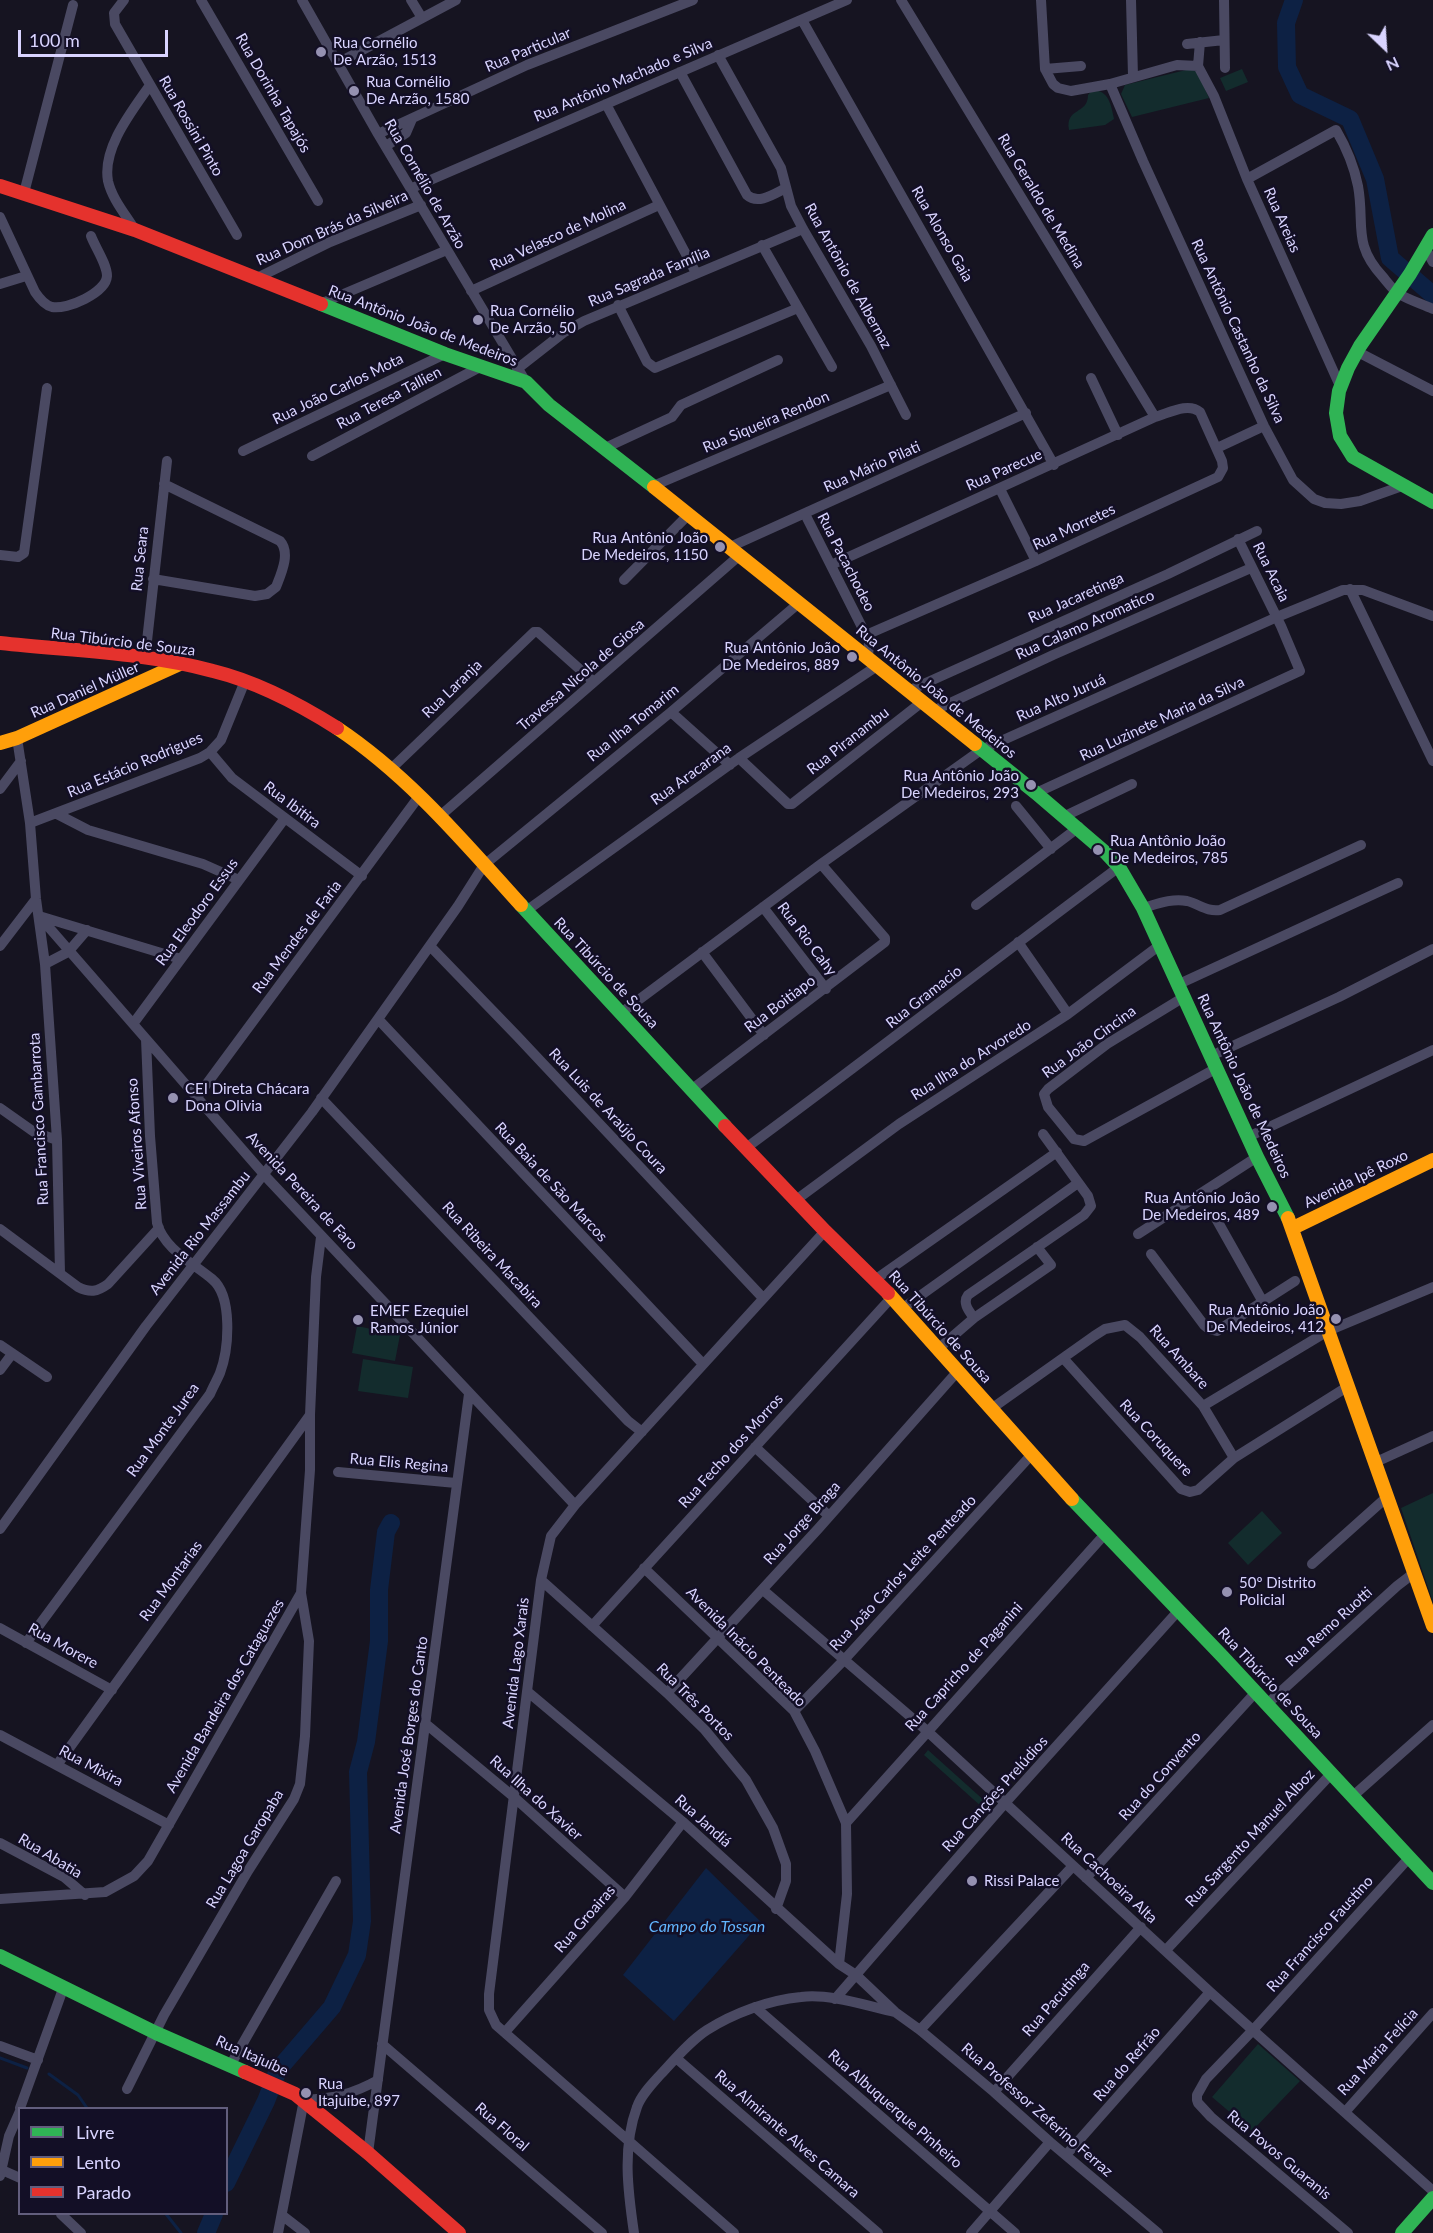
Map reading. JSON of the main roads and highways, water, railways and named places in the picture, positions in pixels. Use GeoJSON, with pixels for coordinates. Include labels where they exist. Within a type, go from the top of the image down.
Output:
{"type":"FeatureCollection","features":[{"type":"Feature","properties":{"kind":"main road","name":"Rua Antônio João de Medeiros"},"geometry":{"type":"LineString","coordinates":[[0,186],[135,230],[480,368],[526,382],[549,405],[689,514],[1065,816],[1119,867],[1143,908],[1257,1157],[1293,1228],[1301,1278],[1328,1331],[1433,1626]]}},
{"type":"Feature","properties":{"kind":"main road"},"geometry":{"type":"LineString","coordinates":[[1433,235],[1427,256],[1356,351],[1340,386],[1336,408],[1336,423],[1345,447],[1353,457],[1433,502]]}},
{"type":"Feature","properties":{"kind":"main road","name":"Rua Tibúrcio de Souza"},"geometry":{"type":"LineString","coordinates":[[0,643],[182,664],[245,681],[290,699],[322,717],[357,740],[392,768],[420,795]]}},
{"type":"Feature","properties":{"kind":"main road","name":"Rua Daniel Müller"},"geometry":{"type":"LineString","coordinates":[[0,743],[17,738],[182,664]]}},
{"type":"Feature","properties":{"kind":"main road","name":"Rua Tibúrcio de Sousa"},"geometry":{"type":"LineString","coordinates":[[420,795],[691,1090],[825,1231],[892,1296],[957,1372],[1105,1534],[1179,1610],[1255,1694],[1353,1796],[1408,1859],[1433,1883]]}},
{"type":"Feature","properties":{"kind":"main road","name":"Avenida Ipê Roxo"},"geometry":{"type":"LineString","coordinates":[[1293,1228],[1433,1160]]}},
{"type":"Feature","properties":{"kind":"main road","name":"Rua Itajuíbe"},"geometry":{"type":"LineString","coordinates":[[0,1956],[156,2033],[287,2089],[304,2100],[368,2153],[459,2233]]}},
{"type":"Feature","properties":{"kind":"main road"},"geometry":{"type":"LineString","coordinates":[[1402,2233],[1433,2198]]}},
{"type":"Feature","properties":{"kind":"water","name":"Campo do Tossan"},"geometry":{"type":"Polygon","coordinates":[[[706,1868],[761,1922],[674,2021],[623,1975],[706,1868]]]}},
{"type":"Feature","properties":{"kind":"waterway"},"geometry":{"type":"LineString","coordinates":[[1294,0],[1286,23],[1287,67],[1300,95],[1350,119],[1375,179],[1390,258],[1433,295]]}},
{"type":"Feature","properties":{"kind":"waterway"},"geometry":{"type":"LineString","coordinates":[[228,2179],[266,2101],[278,2070],[332,2007],[357,1955],[362,1921],[358,1772],[366,1742],[379,1641],[379,1590],[386,1532],[391,1523]]}},
{"type":"Feature","properties":{"kind":"waterway"},"geometry":{"type":"LineString","coordinates":[[0,2058],[27,2068]]}},
{"type":"Feature","properties":{"kind":"waterway"},"geometry":{"type":"LineString","coordinates":[[49,2074],[78,2095],[86,2107]]}},
{"type":"Feature","properties":{"kind":"waterway"},"geometry":{"type":"LineString","coordinates":[[167,2215],[181,2233]]}},
{"type":"Feature","properties":{"kind":"waterway"},"geometry":{"type":"LineString","coordinates":[[206,2233],[214,2215]]}},
{"type":"Feature","properties":{"kind":"place","name":"Rua Cornélio De Arzão, 1513"},"geometry":{"type":"Point","coordinates":[321,52]}},
{"type":"Feature","properties":{"kind":"place","name":"Rua Cornélio De Arzão, 1580"},"geometry":{"type":"Point","coordinates":[354,91]}},
{"type":"Feature","properties":{"kind":"place","name":"Rua Cornélio De Arzão, 50"},"geometry":{"type":"Point","coordinates":[478,320]}},
{"type":"Feature","properties":{"kind":"place","name":"Rua Antônio João De Medeiros, 1150"},"geometry":{"type":"Point","coordinates":[720,547]}},
{"type":"Feature","properties":{"kind":"place","name":"Rua Antônio João De Medeiros, 889"},"geometry":{"type":"Point","coordinates":[852,657]}},
{"type":"Feature","properties":{"kind":"place","name":"Rua Antônio João De Medeiros, 293"},"geometry":{"type":"Point","coordinates":[1031,785]}},
{"type":"Feature","properties":{"kind":"place","name":"Rua Antônio João De Medeiros, 785"},"geometry":{"type":"Point","coordinates":[1098,850]}},
{"type":"Feature","properties":{"kind":"place","name":"CEI Direta Chácara Dona Olivia"},"geometry":{"type":"Point","coordinates":[173,1098]}},
{"type":"Feature","properties":{"kind":"place","name":"Rua Antônio João De Medeiros, 489"},"geometry":{"type":"Point","coordinates":[1272,1207]}},
{"type":"Feature","properties":{"kind":"place","name":"Rua Antônio João De Medeiros, 412"},"geometry":{"type":"Point","coordinates":[1336,1319]}},
{"type":"Feature","properties":{"kind":"place","name":"EMEF Ezequiel Ramos Júnior"},"geometry":{"type":"Point","coordinates":[358,1320]}},
{"type":"Feature","properties":{"kind":"place","name":"50º Distrito Policial"},"geometry":{"type":"Point","coordinates":[1227,1592]}},
{"type":"Feature","properties":{"kind":"place","name":"Rissi Palace"},"geometry":{"type":"Point","coordinates":[972,1881]}},
{"type":"Feature","properties":{"kind":"place","name":"Rua Itajuibe, 897"},"geometry":{"type":"Point","coordinates":[306,2093]}}]}
